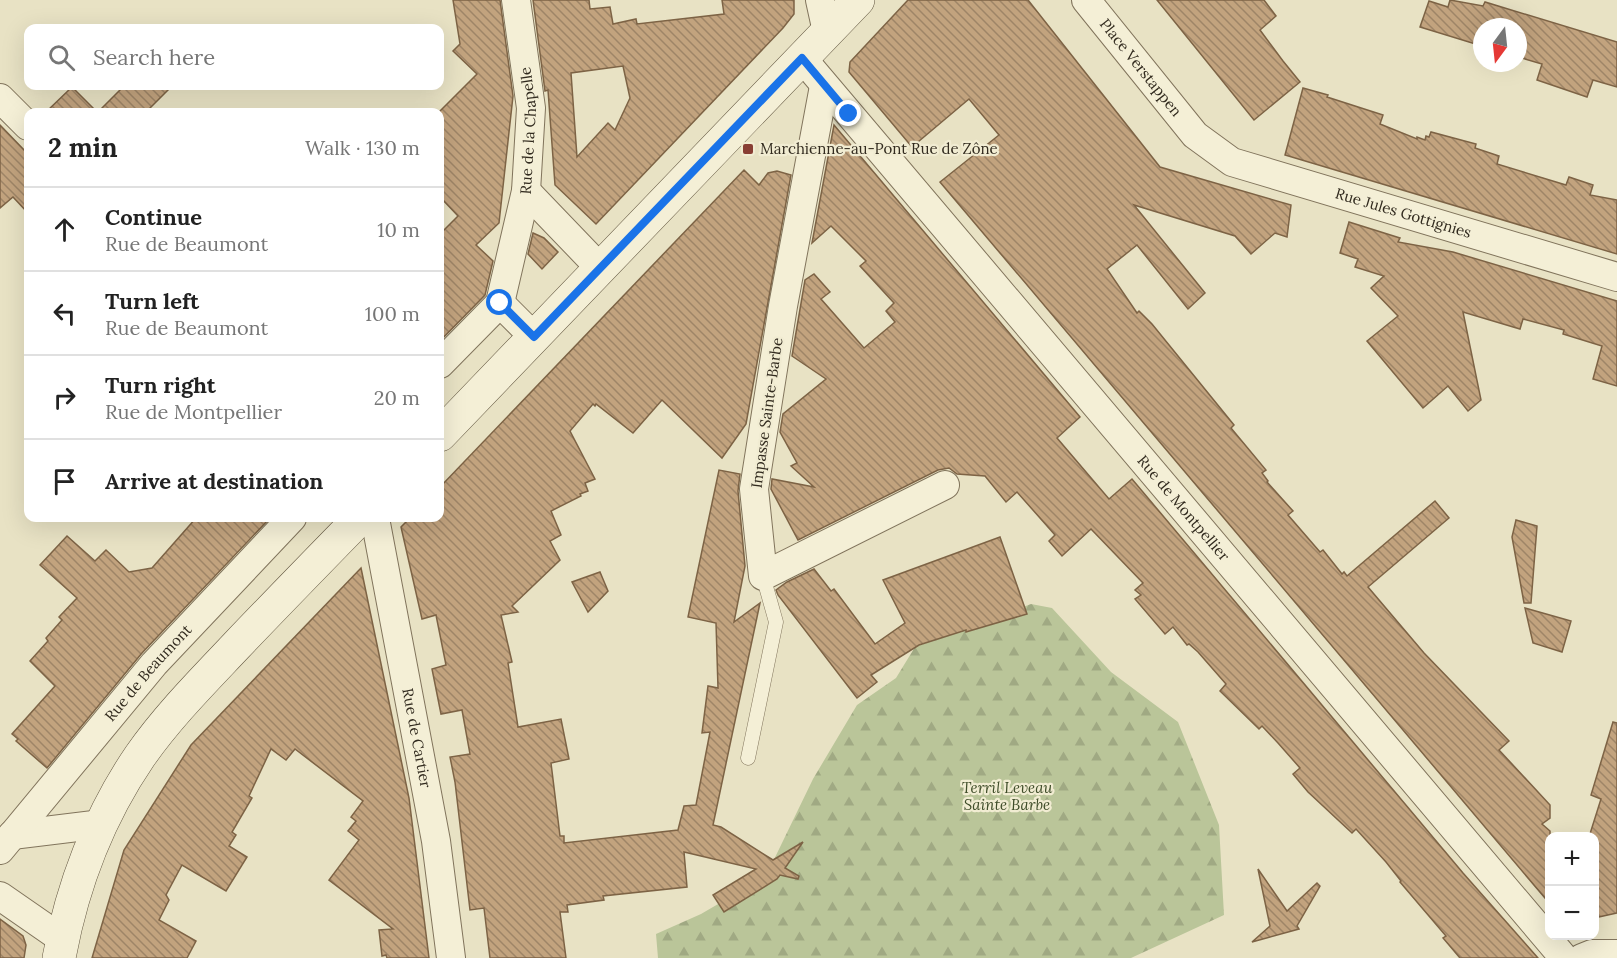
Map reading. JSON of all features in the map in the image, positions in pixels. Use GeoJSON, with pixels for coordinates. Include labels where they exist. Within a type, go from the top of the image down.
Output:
{"type":"FeatureCollection","features":[{"type":"Feature","properties":{"kind":"main road"},"geometry":{"type":"LineString","coordinates":[[444,431],[858,0]]}},
{"type":"Feature","properties":{"kind":"main road"},"geometry":{"type":"LineString","coordinates":[[60,948],[84,866],[102,824],[134,766],[163,726],[201,683],[356,522]]}},
{"type":"Feature","properties":{"kind":"street","name":"Rue de la Chapelle"},"geometry":{"type":"LineString","coordinates":[[516,0],[531,108],[526,191],[600,268]]}},
{"type":"Feature","properties":{"kind":"street"},"geometry":{"type":"LineString","coordinates":[[820,0],[827,32]]}},
{"type":"Feature","properties":{"kind":"street","name":"Place Verstappen"},"geometry":{"type":"LineString","coordinates":[[1086,0],[1195,135]]}},
{"type":"Feature","properties":{"kind":"street","name":"Rue de Montpellier"},"geometry":{"type":"LineString","coordinates":[[802,58],[1564,958]]}},
{"type":"Feature","properties":{"kind":"street","name":"Impasse Sainte-Barbe"},"geometry":{"type":"LineString","coordinates":[[763,576],[754,489],[783,306],[824,86]]}},
{"type":"Feature","properties":{"kind":"street"},"geometry":{"type":"LineString","coordinates":[[0,98],[24,122]]}},
{"type":"Feature","properties":{"kind":"street","name":"Rue Jules Gottignies"},"geometry":{"type":"LineString","coordinates":[[1195,135],[1232,162],[1617,278]]}},
{"type":"Feature","properties":{"kind":"street"},"geometry":{"type":"LineString","coordinates":[[444,360],[500,303],[526,191]]}},
{"type":"Feature","properties":{"kind":"street"},"geometry":{"type":"LineString","coordinates":[[500,303],[534,337]]}},
{"type":"Feature","properties":{"kind":"street"},"geometry":{"type":"LineString","coordinates":[[763,576],[945,485]]}},
{"type":"Feature","properties":{"kind":"street","name":"Rue de Beaumont"},"geometry":{"type":"LineString","coordinates":[[6,842],[154,664],[288,522]]}},
{"type":"Feature","properties":{"kind":"street","name":"Rue de Cartier"},"geometry":{"type":"LineString","coordinates":[[376,522],[436,842],[451,958]]}},
{"type":"Feature","properties":{"kind":"street","name":"Rue de Beaumont"},"geometry":{"type":"LineString","coordinates":[[6,842],[102,824]]}},
{"type":"Feature","properties":{"kind":"street"},"geometry":{"type":"LineString","coordinates":[[0,896],[60,948]]}},
{"type":"Feature","properties":{"kind":"street"},"geometry":{"type":"LineString","coordinates":[[1582,958],[1592,954],[1617,954]]}},
{"type":"Feature","properties":{"kind":"lane"},"geometry":{"type":"LineString","coordinates":[[748,758],[776,622],[763,576]]}},
{"type":"Feature","properties":{"kind":"green space","name":"Terril Leveau Sainte Barbe"},"geometry":{"type":"Polygon","coordinates":[[[1031,604],[1052,608],[1111,672],[1178,722],[1219,825],[1224,915],[1131,958],[658,958],[656,934],[701,914],[766,876],[813,779],[857,705],[896,678],[915,647],[1031,604]]]}},
{"type":"Feature","properties":{"kind":"building"},"geometry":{"type":"Polygon","coordinates":[[[453,0],[500,0],[513,96],[499,223],[476,245],[493,261],[485,295],[444,337],[444,230],[458,216],[444,201],[443,108],[477,74],[453,51],[460,44],[453,0]]]}},
{"type":"Feature","properties":{"kind":"building"},"geometry":{"type":"Polygon","coordinates":[[[533,0],[589,0],[590,9],[610,7],[613,24],[636,19],[637,24],[724,14],[722,0],[794,0],[794,14],[783,28],[596,224],[555,185],[548,90],[545,91],[533,0]],[[623,66],[571,73],[577,157],[608,123],[615,130],[630,98],[623,66]]]}},
{"type":"Feature","properties":{"kind":"building"},"geometry":{"type":"Polygon","coordinates":[[[908,0],[1028,0],[1160,167],[1291,205],[1287,237],[1275,233],[1251,254],[1235,236],[1134,205],[1205,293],[1188,309],[1137,245],[1107,269],[1137,313],[1139,311],[1152,324],[1234,425],[1231,428],[1266,470],[1262,473],[1267,482],[1293,511],[1288,515],[1320,552],[1323,550],[1342,574],[1344,572],[1347,576],[1435,501],[1449,518],[1368,587],[1424,653],[1509,741],[1499,750],[1550,805],[1550,818],[1542,824],[1550,831],[1545,832],[1545,898],[940,182],[999,135],[969,99],[912,147],[849,72],[850,62],[908,0]]]}},
{"type":"Feature","properties":{"kind":"building"},"geometry":{"type":"Polygon","coordinates":[[[1157,0],[1264,0],[1276,16],[1260,30],[1300,82],[1254,120],[1157,0]]]}},
{"type":"Feature","properties":{"kind":"building"},"geometry":{"type":"Polygon","coordinates":[[[1450,0],[1483,6],[1485,2],[1617,42],[1617,87],[1593,80],[1587,97],[1537,80],[1542,64],[1527,60],[1527,18],[1473,18],[1473,43],[1420,27],[1429,1],[1448,7],[1450,0]]]}},
{"type":"Feature","properties":{"kind":"building"},"geometry":{"type":"Polygon","coordinates":[[[1303,88],[1383,115],[1380,124],[1417,139],[1417,137],[1425,140],[1431,132],[1476,144],[1475,148],[1499,156],[1497,164],[1566,185],[1569,177],[1593,185],[1590,195],[1617,200],[1617,254],[1285,155],[1303,88]]]}},
{"type":"Feature","properties":{"kind":"building"},"geometry":{"type":"Polygon","coordinates":[[[69,90],[75,90],[93,108],[50,108],[69,90]]]}},
{"type":"Feature","properties":{"kind":"building"},"geometry":{"type":"Polygon","coordinates":[[[120,90],[168,90],[150,108],[102,108],[120,90]]]}},
{"type":"Feature","properties":{"kind":"building"},"geometry":{"type":"Polygon","coordinates":[[[0,125],[24,150],[24,209],[13,197],[0,208],[0,125]]]}},
{"type":"Feature","properties":{"kind":"building"},"geometry":{"type":"Polygon","coordinates":[[[834,125],[1080,417],[1057,438],[1109,499],[1132,479],[1463,873],[1538,958],[1460,958],[1443,938],[1446,936],[1386,862],[1356,829],[1352,833],[1308,792],[1293,774],[1300,768],[1262,726],[1259,729],[1220,691],[1226,684],[1198,652],[1189,644],[1187,645],[1173,627],[1165,634],[1135,599],[1141,595],[1135,590],[1143,583],[1091,529],[1062,556],[1049,541],[1055,535],[1017,492],[1006,502],[985,476],[957,474],[949,468],[938,470],[798,540],[771,489],[772,479],[814,487],[791,466],[797,463],[780,432],[783,414],[826,379],[792,356],[805,280],[814,274],[830,292],[821,299],[864,348],[895,322],[886,311],[894,303],[860,266],[866,261],[831,226],[812,243],[834,125]]]}},
{"type":"Feature","properties":{"kind":"building"},"geometry":{"type":"Polygon","coordinates":[[[744,170],[759,185],[768,173],[777,171],[791,175],[746,424],[722,458],[662,400],[633,433],[593,404],[570,431],[595,479],[585,483],[588,491],[551,511],[561,535],[550,541],[560,560],[512,606],[518,612],[501,615],[512,662],[508,663],[518,727],[561,719],[569,759],[551,763],[560,836],[564,836],[564,843],[678,830],[684,806],[696,805],[710,732],[702,733],[708,686],[718,688],[716,623],[688,617],[719,470],[740,474],[738,491],[745,566],[734,622],[760,603],[713,825],[721,827],[773,860],[803,842],[785,868],[799,876],[798,879],[780,875],[724,912],[713,895],[756,869],[684,852],[687,887],[603,896],[604,900],[567,905],[568,912],[560,912],[566,958],[490,958],[484,908],[470,910],[450,757],[470,754],[462,710],[441,714],[432,669],[446,665],[436,615],[422,619],[401,527],[406,522],[444,522],[444,483],[744,170]]]}},
{"type":"Feature","properties":{"kind":"building"},"geometry":{"type":"Polygon","coordinates":[[[1349,222],[1400,238],[1398,242],[1453,252],[1617,301],[1617,386],[1593,379],[1602,346],[1563,334],[1564,330],[1523,319],[1520,329],[1463,312],[1481,400],[1468,411],[1448,386],[1423,408],[1367,341],[1398,316],[1371,288],[1384,276],[1355,267],[1358,259],[1340,253],[1349,222]]]}},
{"type":"Feature","properties":{"kind":"building"},"geometry":{"type":"Polygon","coordinates":[[[533,233],[544,238],[558,252],[542,269],[528,254],[533,233]]]}},
{"type":"Feature","properties":{"kind":"building"},"geometry":{"type":"Polygon","coordinates":[[[1516,520],[1537,526],[1531,603],[1524,603],[1512,537],[1516,520]]]}},
{"type":"Feature","properties":{"kind":"building"},"geometry":{"type":"Polygon","coordinates":[[[192,522],[266,522],[142,653],[47,768],[16,741],[18,739],[12,734],[55,686],[30,661],[48,641],[46,638],[62,620],[59,617],[77,598],[40,565],[67,536],[95,561],[106,550],[129,572],[152,568],[192,522]]]}},
{"type":"Feature","properties":{"kind":"building"},"geometry":{"type":"Polygon","coordinates":[[[1000,537],[1027,614],[919,645],[871,675],[877,682],[857,698],[776,590],[814,569],[831,591],[834,589],[875,644],[905,623],[883,580],[1000,537]]]}},
{"type":"Feature","properties":{"kind":"building"},"geometry":{"type":"Polygon","coordinates":[[[361,568],[409,798],[429,958],[382,956],[379,930],[393,929],[329,880],[359,840],[348,831],[356,821],[351,817],[363,801],[295,749],[286,760],[271,749],[249,796],[252,798],[232,832],[236,835],[229,846],[247,857],[226,891],[182,865],[166,895],[169,900],[159,920],[196,941],[187,958],[92,958],[124,850],[191,745],[361,568]]]}},
{"type":"Feature","properties":{"kind":"building"},"geometry":{"type":"Polygon","coordinates":[[[600,572],[608,591],[588,612],[572,582],[600,572]]]}},
{"type":"Feature","properties":{"kind":"building"},"geometry":{"type":"Polygon","coordinates":[[[1525,608],[1571,621],[1562,652],[1533,643],[1525,608]]]}},
{"type":"Feature","properties":{"kind":"building"},"geometry":{"type":"Polygon","coordinates":[[[1613,722],[1617,723],[1617,913],[1599,917],[1599,832],[1591,832],[1601,799],[1591,795],[1613,722]]]}},
{"type":"Feature","properties":{"kind":"building"},"geometry":{"type":"Polygon","coordinates":[[[1258,869],[1287,911],[1317,883],[1320,886],[1297,926],[1299,929],[1252,942],[1270,926],[1258,869]]]}},
{"type":"Feature","properties":{"kind":"building"},"geometry":{"type":"Polygon","coordinates":[[[0,919],[23,936],[26,945],[24,958],[0,958],[0,919]]]}},
{"type":"Feature","properties":{"kind":"place","name":"Marchienne-au-Pont Rue de Zône"},"geometry":{"type":"Point","coordinates":[748,149]}},
{"type":"Feature","properties":{"kind":"route"},"geometry":{"type":"LineString","coordinates":[[500,303],[534,337],[802,58],[849,114]]}}]}
